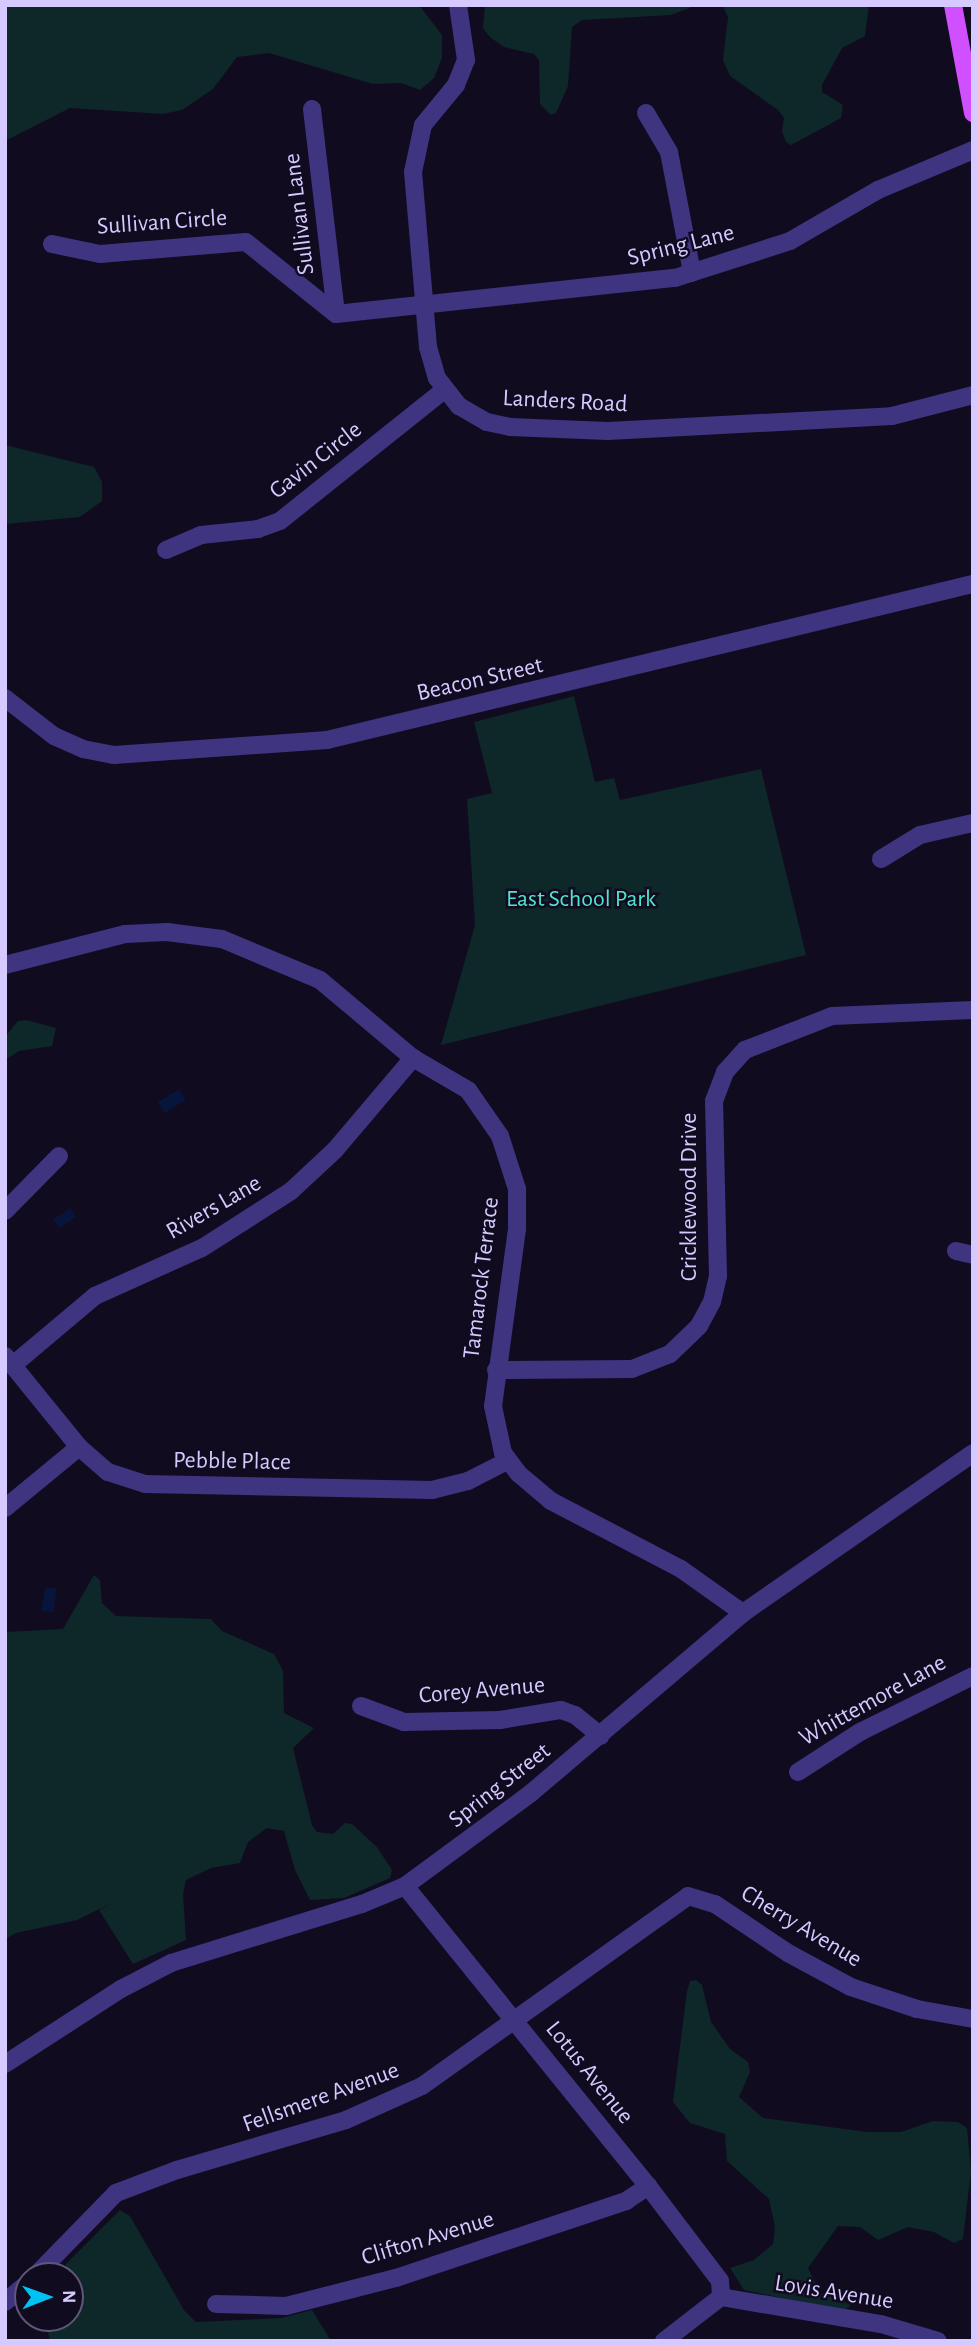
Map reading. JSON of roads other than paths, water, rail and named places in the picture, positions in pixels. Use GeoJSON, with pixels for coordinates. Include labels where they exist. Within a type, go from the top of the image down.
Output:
{"type":"FeatureCollection","features":[{"type":"Feature","properties":{"kind":"main road"},"geometry":{"type":"LineString","coordinates":[[953,5],[973,113]]}},
{"type":"Feature","properties":{"kind":"street","name":"Landers Road"},"geometry":{"type":"LineString","coordinates":[[458,5],[466,60],[456,85],[423,125],[413,161],[428,347],[444,390],[468,412],[487,422],[568,431],[734,427],[892,416],[973,396]]}},
{"type":"Feature","properties":{"kind":"street","name":"Sullivan Lane"},"geometry":{"type":"LineString","coordinates":[[312,109],[336,314]]}},
{"type":"Feature","properties":{"kind":"street"},"geometry":{"type":"LineString","coordinates":[[646,113],[669,152],[692,273]]}},
{"type":"Feature","properties":{"kind":"street","name":"Spring Lane"},"geometry":{"type":"LineString","coordinates":[[336,314],[651,283],[692,273],[790,241],[878,190],[973,150]]}},
{"type":"Feature","properties":{"kind":"street","name":"Sullivan Circle"},"geometry":{"type":"LineString","coordinates":[[52,244],[104,254],[246,243],[336,314]]}},
{"type":"Feature","properties":{"kind":"street","name":"Gavin Circle"},"geometry":{"type":"LineString","coordinates":[[166,550],[198,536],[258,529],[280,521],[444,390]]}},
{"type":"Feature","properties":{"kind":"street","name":"Beacon Street"},"geometry":{"type":"LineString","coordinates":[[5,698],[54,736],[114,755],[327,740],[973,584]]}},
{"type":"Feature","properties":{"kind":"street"},"geometry":{"type":"LineString","coordinates":[[881,859],[920,835],[973,824]]}},
{"type":"Feature","properties":{"kind":"street","name":"Tamarock Terrace"},"geometry":{"type":"LineString","coordinates":[[5,965],[125,934],[166,932],[222,940],[320,980],[413,1058],[476,1099],[500,1136],[513,1170],[517,1229],[496,1370],[494,1425],[507,1461],[551,1501],[681,1569],[743,1613]]}},
{"type":"Feature","properties":{"kind":"street","name":"Cricklewood Drive"},"geometry":{"type":"LineString","coordinates":[[496,1370],[632,1369],[670,1354],[699,1326],[712,1302],[718,1276],[715,1101],[728,1066],[745,1050],[783,1031],[832,1016],[973,1010]]}},
{"type":"Feature","properties":{"kind":"street","name":"Rivers Lane"},"geometry":{"type":"LineString","coordinates":[[9,1361],[95,1296],[202,1248],[291,1191],[335,1150],[413,1058]]}},
{"type":"Feature","properties":{"kind":"street"},"geometry":{"type":"LineString","coordinates":[[5,1211],[59,1156]]}},
{"type":"Feature","properties":{"kind":"street","name":"Pebble Place"},"geometry":{"type":"LineString","coordinates":[[9,1361],[79,1447],[118,1477],[168,1486],[432,1490],[468,1481],[507,1461]]}},
{"type":"Feature","properties":{"kind":"street"},"geometry":{"type":"LineString","coordinates":[[5,1508],[79,1447]]}},
{"type":"Feature","properties":{"kind":"street","name":"Spring Street"},"geometry":{"type":"LineString","coordinates":[[6,2059],[121,1989],[172,1963],[355,1907],[405,1886],[601,1736],[743,1613],[973,1453]]}},
{"type":"Feature","properties":{"kind":"street","name":"Whittemore Lane"},"geometry":{"type":"LineString","coordinates":[[799,1772],[860,1732],[973,1676]]}},
{"type":"Feature","properties":{"kind":"street","name":"Corey Avenue"},"geometry":{"type":"LineString","coordinates":[[361,1706],[404,1722],[500,1720],[540,1710],[561,1710],[575,1715],[601,1736]]}},
{"type":"Feature","properties":{"kind":"street","name":"Lotus Avenue"},"geometry":{"type":"LineString","coordinates":[[405,1886],[648,2186],[720,2281],[721,2297]]}},
{"type":"Feature","properties":{"kind":"street","name":"Fellsmere Avenue"},"geometry":{"type":"LineString","coordinates":[[48,2262],[103,2204],[123,2189],[379,2107],[442,2075],[687,1896]]}},
{"type":"Feature","properties":{"kind":"street","name":"Cherry Avenue"},"geometry":{"type":"LineString","coordinates":[[687,1896],[715,1904],[788,1953],[851,1987],[916,2010],[973,2019]]}},
{"type":"Feature","properties":{"kind":"street","name":"Clifton Avenue"},"geometry":{"type":"LineString","coordinates":[[216,2304],[286,2306],[397,2278],[626,2201],[648,2186]]}},
{"type":"Feature","properties":{"kind":"street"},"geometry":{"type":"LineString","coordinates":[[664,2341],[721,2297]]}},
{"type":"Feature","properties":{"kind":"street","name":"Lovis Avenue"},"geometry":{"type":"LineString","coordinates":[[721,2297],[881,2324],[938,2341]]}},
{"type":"Feature","properties":{"kind":"water"},"geometry":{"type":"Polygon","coordinates":[[[179,1089],[186,1100],[165,1113],[158,1102],[179,1089]]]}},
{"type":"Feature","properties":{"kind":"water"},"geometry":{"type":"Polygon","coordinates":[[[70,1208],[76,1217],[60,1228],[53,1219],[70,1208]]]}},
{"type":"Feature","properties":{"kind":"water"},"geometry":{"type":"Polygon","coordinates":[[[45,1587],[57,1589],[53,1613],[41,1611],[45,1587]]]}},
{"type":"Feature","properties":{"kind":"park label","name":"East School Park"},"geometry":{"type":"Point","coordinates":[581,900]}}]}
